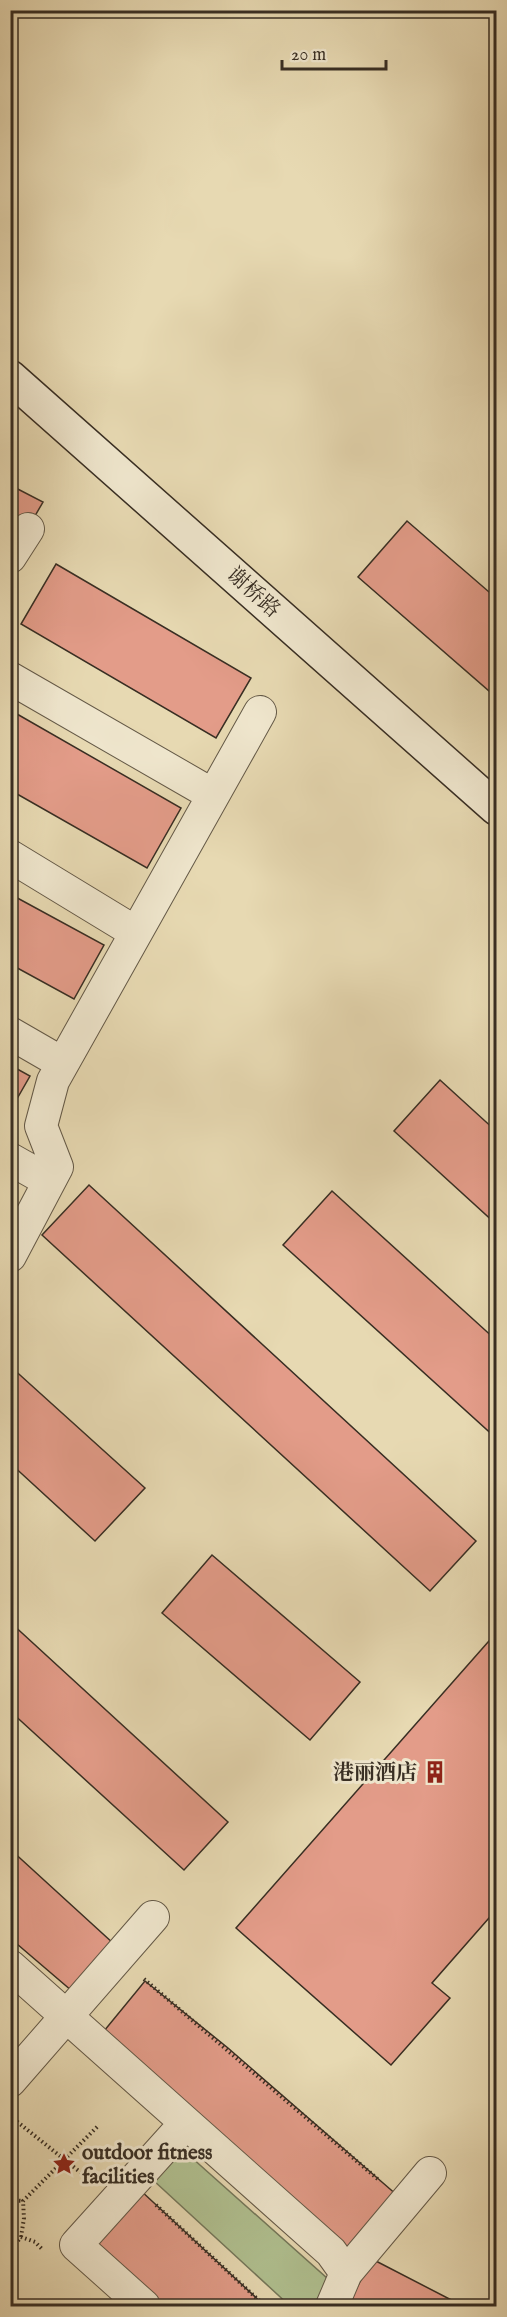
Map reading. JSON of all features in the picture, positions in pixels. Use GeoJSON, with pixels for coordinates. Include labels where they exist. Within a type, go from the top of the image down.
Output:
{"type":"FeatureCollection","features":[{"type":"Feature","properties":{"kind":"street","name":"谢桥路"},"geometry":{"type":"LineString","coordinates":[[10,377],[496,808]]}},
{"type":"Feature","properties":{"kind":"street"},"geometry":{"type":"LineString","coordinates":[[10,557],[28,529]]}},
{"type":"Feature","properties":{"kind":"street"},"geometry":{"type":"LineString","coordinates":[[10,678],[213,795]]}},
{"type":"Feature","properties":{"kind":"street"},"geometry":{"type":"LineString","coordinates":[[10,1256],[57,1167],[41,1126],[53,1081],[260,712]]}},
{"type":"Feature","properties":{"kind":"street"},"geometry":{"type":"LineString","coordinates":[[10,856],[135,932]]}},
{"type":"Feature","properties":{"kind":"street"},"geometry":{"type":"LineString","coordinates":[[10,1033],[63,1063]]}},
{"type":"Feature","properties":{"kind":"street"},"geometry":{"type":"LineString","coordinates":[[10,1159],[49,1181]]}},
{"type":"Feature","properties":{"kind":"street"},"geometry":{"type":"LineString","coordinates":[[10,2081],[153,1917]]}},
{"type":"Feature","properties":{"kind":"street"},"geometry":{"type":"LineString","coordinates":[[10,1966],[331,2252],[346,2273]]}},
{"type":"Feature","properties":{"kind":"street"},"geometry":{"type":"LineString","coordinates":[[144,2307],[76,2244],[186,2124]]}},
{"type":"Feature","properties":{"kind":"street"},"geometry":{"type":"LineString","coordinates":[[332,2307],[346,2273],[430,2173]]}},
{"type":"Feature","properties":{"kind":"path"},"geometry":{"type":"LineString","coordinates":[[118,1957],[406,2202]]}},
{"type":"Feature","properties":{"kind":"path"},"geometry":{"type":"LineString","coordinates":[[10,2116],[64,2159],[125,2193],[265,2307]]}},
{"type":"Feature","properties":{"kind":"path"},"geometry":{"type":"LineString","coordinates":[[10,2244],[17,2242],[21,2237],[24,2218],[23,2201],[98,2126]]}},
{"type":"Feature","properties":{"kind":"path"},"geometry":{"type":"LineString","coordinates":[[10,2200],[23,2201]]}},
{"type":"Feature","properties":{"kind":"path"},"geometry":{"type":"LineString","coordinates":[[21,2237],[35,2242],[44,2251]]}},
{"type":"Feature","properties":{"kind":"path"},"geometry":{"type":"LineString","coordinates":[[10,2297],[20,2307]]}},
{"type":"Feature","properties":{"kind":"green space"},"geometry":{"type":"Polygon","coordinates":[[[182,2149],[328,2279],[315,2306],[290,2306],[153,2180],[182,2149]]]}},
{"type":"Feature","properties":{"kind":"building"},"geometry":{"type":"Polygon","coordinates":[[[10,485],[43,502],[13,554],[10,552],[10,485]]]}},
{"type":"Feature","properties":{"kind":"building"},"geometry":{"type":"Polygon","coordinates":[[[407,521],[496,598],[496,697],[358,577],[407,521]]]}},
{"type":"Feature","properties":{"kind":"building"},"geometry":{"type":"Polygon","coordinates":[[[56,564],[251,678],[216,738],[21,624],[56,564]]]}},
{"type":"Feature","properties":{"kind":"building"},"geometry":{"type":"Polygon","coordinates":[[[10,710],[181,808],[147,868],[10,790],[10,710]]]}},
{"type":"Feature","properties":{"kind":"building"},"geometry":{"type":"Polygon","coordinates":[[[10,894],[104,945],[74,999],[10,964],[10,894]]]}},
{"type":"Feature","properties":{"kind":"building"},"geometry":{"type":"Polygon","coordinates":[[[10,1065],[30,1076],[10,1111],[10,1065]]]}},
{"type":"Feature","properties":{"kind":"building"},"geometry":{"type":"Polygon","coordinates":[[[440,1080],[496,1131],[496,1224],[394,1131],[440,1080]]]}},
{"type":"Feature","properties":{"kind":"building"},"geometry":{"type":"Polygon","coordinates":[[[89,1185],[476,1541],[430,1591],[42,1235],[89,1185]]]}},
{"type":"Feature","properties":{"kind":"building"},"geometry":{"type":"Polygon","coordinates":[[[332,1191],[496,1340],[496,1438],[283,1245],[332,1191]]]}},
{"type":"Feature","properties":{"kind":"building"},"geometry":{"type":"Polygon","coordinates":[[[10,1366],[145,1488],[95,1541],[10,1463],[10,1366]]]}},
{"type":"Feature","properties":{"kind":"building"},"geometry":{"type":"Polygon","coordinates":[[[212,1555],[360,1682],[310,1740],[162,1613],[212,1555]]]}},
{"type":"Feature","properties":{"kind":"building"},"geometry":{"type":"Polygon","coordinates":[[[10,1622],[228,1822],[184,1870],[10,1711],[10,1622]]]}},
{"type":"Feature","properties":{"kind":"building","name":"港丽酒店"},"geometry":{"type":"Polygon","coordinates":[[[496,1633],[496,1910],[432,1983],[450,1998],[391,2065],[236,1928],[496,1633]]]}},
{"type":"Feature","properties":{"kind":"building"},"geometry":{"type":"Polygon","coordinates":[[[10,1849],[114,1944],[72,1991],[10,1938],[10,1849]]]}},
{"type":"Feature","properties":{"kind":"building"},"geometry":{"type":"Polygon","coordinates":[[[145,1981],[228,2048],[398,2196],[347,2253],[95,2042],[145,1981]]]}},
{"type":"Feature","properties":{"kind":"building"},"geometry":{"type":"Polygon","coordinates":[[[139,2189],[265,2306],[159,2306],[91,2247],[139,2189]]]}},
{"type":"Feature","properties":{"kind":"building"},"geometry":{"type":"Polygon","coordinates":[[[372,2259],[463,2306],[347,2306],[372,2259]]]}},
{"type":"Feature","properties":{"kind":"place","name":"港丽酒店"},"geometry":{"type":"Point","coordinates":[435,1772]}},
{"type":"Feature","properties":{"kind":"place","name":"outdoor fitness facilities"},"geometry":{"type":"Point","coordinates":[64,2164]}}]}
